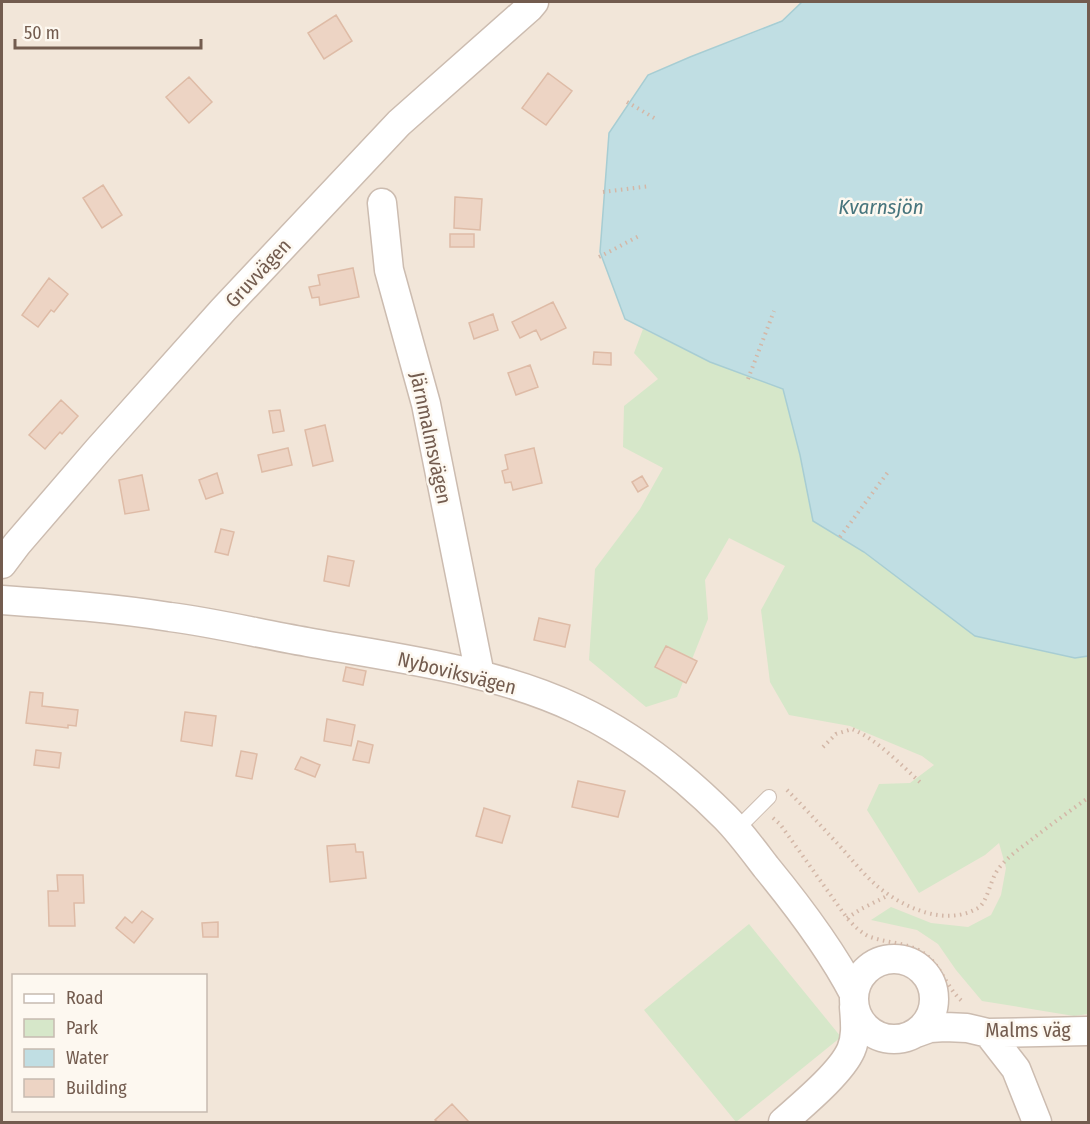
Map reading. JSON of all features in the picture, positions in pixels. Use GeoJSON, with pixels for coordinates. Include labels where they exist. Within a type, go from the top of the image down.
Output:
{"type":"FeatureCollection","features":[{"type":"Feature","properties":{"kind":"street","name":"Gruvvägen"},"geometry":{"type":"LineString","coordinates":[[2,564],[84,467],[223,310],[391,131],[534,2]]}},
{"type":"Feature","properties":{"kind":"street","name":"Järnmalmsvägen"},"geometry":{"type":"LineString","coordinates":[[382,202],[389,270],[426,404],[480,675]]}},
{"type":"Feature","properties":{"kind":"street","name":"Nyboviksvägen"},"geometry":{"type":"LineString","coordinates":[[2,600],[170,616],[389,656],[480,675],[576,709],[614,729],[675,771],[726,818],[819,936],[845,976],[854,1000]]}},
{"type":"Feature","properties":{"kind":"street","name":"Nyboviksvägen"},"geometry":{"type":"LineString","coordinates":[[819,936],[854,951],[891,959]]}},
{"type":"Feature","properties":{"kind":"street"},"geometry":{"type":"LineString","coordinates":[[783,1122],[818,1091],[846,1060],[852,1048],[856,1028],[854,1000],[858,981],[866,970],[878,962],[891,959],[905,961],[917,967],[927,977],[934,1001],[925,1024],[905,1036],[880,1037],[868,1030],[859,1020],[854,1000]]}},
{"type":"Feature","properties":{"kind":"street","name":"Malms väg"},"geometry":{"type":"LineString","coordinates":[[934,1001],[946,1017],[977,1031]]}},
{"type":"Feature","properties":{"kind":"street","name":"Malms väg"},"geometry":{"type":"LineString","coordinates":[[846,1060],[874,1045],[938,1027],[977,1031],[1089,1031]]}},
{"type":"Feature","properties":{"kind":"street"},"geometry":{"type":"LineString","coordinates":[[977,1031],[1016,1069],[1037,1122]]}},
{"type":"Feature","properties":{"kind":"lane"},"geometry":{"type":"LineString","coordinates":[[390,153],[392,138]]}},
{"type":"Feature","properties":{"kind":"lane"},"geometry":{"type":"LineString","coordinates":[[736,830],[765,801]]}},
{"type":"Feature","properties":{"kind":"path"},"geometry":{"type":"LineString","coordinates":[[627,102],[656,119]]}},
{"type":"Feature","properties":{"kind":"path"},"geometry":{"type":"LineString","coordinates":[[603,192],[650,186]]}},
{"type":"Feature","properties":{"kind":"path"},"geometry":{"type":"LineString","coordinates":[[599,257],[641,235]]}},
{"type":"Feature","properties":{"kind":"path"},"geometry":{"type":"LineString","coordinates":[[748,379],[774,311]]}},
{"type":"Feature","properties":{"kind":"path"},"geometry":{"type":"LineString","coordinates":[[840,537],[888,472]]}},
{"type":"Feature","properties":{"kind":"path"},"geometry":{"type":"LineString","coordinates":[[823,747],[836,734],[852,729],[860,732],[890,755],[921,784]]}},
{"type":"Feature","properties":{"kind":"path"},"geometry":{"type":"LineString","coordinates":[[783,784],[877,886],[912,907],[936,916],[950,916],[978,908],[984,903],[992,878],[1008,858],[1089,798]]}},
{"type":"Feature","properties":{"kind":"path"},"geometry":{"type":"LineString","coordinates":[[765,801],[846,918],[858,930],[870,937],[902,944],[922,952],[939,968],[957,996],[966,1004],[977,1031]]}},
{"type":"Feature","properties":{"kind":"path"},"geometry":{"type":"LineString","coordinates":[[846,918],[890,895]]}},
{"type":"Feature","properties":{"kind":"shaded area"},"geometry":{"type":"Polygon","coordinates":[[[2,2],[802,2],[782,20],[648,75],[625,319],[710,362],[800,455],[813,521],[864,552],[975,636],[1075,658],[1088,656],[1088,1122],[2,1122],[2,2]]]}},
{"type":"Feature","properties":{"kind":"green space"},"geometry":{"type":"Polygon","coordinates":[[[643,329],[710,362],[783,388],[800,455],[813,521],[864,552],[975,636],[1075,658],[1088,656],[1088,1014],[1074,1016],[982,1001],[938,944],[917,930],[871,920],[891,907],[931,923],[968,927],[991,915],[1001,895],[1006,868],[999,843],[985,855],[919,893],[867,810],[879,784],[910,783],[934,765],[922,756],[850,726],[789,715],[770,682],[761,610],[785,566],[729,538],[705,580],[708,619],[677,697],[646,707],[589,660],[595,569],[640,509],[663,468],[623,447],[624,406],[658,379],[634,353],[643,329]]]}},
{"type":"Feature","properties":{"kind":"green space"},"geometry":{"type":"Polygon","coordinates":[[[749,924],[841,1037],[736,1122],[644,1010],[749,924]]]}},
{"type":"Feature","properties":{"kind":"water","name":"Kvarnsjön"},"geometry":{"type":"Polygon","coordinates":[[[802,2],[1088,2],[1088,656],[1075,658],[975,636],[864,552],[813,521],[800,455],[783,389],[710,362],[625,319],[600,252],[609,133],[648,75],[782,21],[802,2]]]}},
{"type":"Feature","properties":{"kind":"building"},"geometry":{"type":"Polygon","coordinates":[[[336,15],[352,41],[324,59],[308,33],[336,15]]]}},
{"type":"Feature","properties":{"kind":"building"},"geometry":{"type":"Polygon","coordinates":[[[548,73],[572,91],[546,125],[522,108],[548,73]]]}},
{"type":"Feature","properties":{"kind":"building"},"geometry":{"type":"Polygon","coordinates":[[[189,77],[212,102],[189,123],[166,97],[189,77]]]}},
{"type":"Feature","properties":{"kind":"building"},"geometry":{"type":"Polygon","coordinates":[[[103,185],[122,215],[102,228],[83,198],[103,185]]]}},
{"type":"Feature","properties":{"kind":"building"},"geometry":{"type":"Polygon","coordinates":[[[455,197],[482,199],[480,230],[454,228],[455,197]]]}},
{"type":"Feature","properties":{"kind":"building"},"geometry":{"type":"Polygon","coordinates":[[[450,234],[474,234],[474,247],[450,247],[450,234]]]}},
{"type":"Feature","properties":{"kind":"building"},"geometry":{"type":"Polygon","coordinates":[[[353,268],[359,297],[320,305],[319,297],[312,298],[309,287],[320,285],[318,275],[353,268]]]}},
{"type":"Feature","properties":{"kind":"building"},"geometry":{"type":"Polygon","coordinates":[[[49,278],[68,294],[54,312],[51,310],[38,327],[22,315],[49,278]]]}},
{"type":"Feature","properties":{"kind":"building"},"geometry":{"type":"Polygon","coordinates":[[[553,302],[566,328],[541,340],[536,330],[520,338],[512,322],[553,302]]]}},
{"type":"Feature","properties":{"kind":"building"},"geometry":{"type":"Polygon","coordinates":[[[493,314],[498,330],[474,339],[469,323],[493,314]]]}},
{"type":"Feature","properties":{"kind":"building"},"geometry":{"type":"Polygon","coordinates":[[[594,352],[611,353],[611,365],[593,364],[594,352]]]}},
{"type":"Feature","properties":{"kind":"building"},"geometry":{"type":"Polygon","coordinates":[[[530,365],[538,387],[516,395],[508,373],[530,365]]]}},
{"type":"Feature","properties":{"kind":"building"},"geometry":{"type":"Polygon","coordinates":[[[61,400],[78,416],[45,449],[29,435],[61,400]]]}},
{"type":"Feature","properties":{"kind":"building"},"geometry":{"type":"Polygon","coordinates":[[[280,410],[284,431],[273,433],[269,411],[280,410]]]}},
{"type":"Feature","properties":{"kind":"building"},"geometry":{"type":"Polygon","coordinates":[[[325,425],[333,461],[313,466],[305,430],[325,425]]]}},
{"type":"Feature","properties":{"kind":"building"},"geometry":{"type":"Polygon","coordinates":[[[288,448],[292,465],[262,472],[258,455],[288,448]]]}},
{"type":"Feature","properties":{"kind":"building"},"geometry":{"type":"Polygon","coordinates":[[[534,448],[542,483],[513,490],[511,482],[505,483],[502,471],[508,469],[505,455],[534,448]]]}},
{"type":"Feature","properties":{"kind":"building"},"geometry":{"type":"Polygon","coordinates":[[[217,473],[223,493],[206,499],[199,480],[217,473]]]}},
{"type":"Feature","properties":{"kind":"building"},"geometry":{"type":"Polygon","coordinates":[[[142,475],[149,510],[125,514],[119,480],[142,475]]]}},
{"type":"Feature","properties":{"kind":"building"},"geometry":{"type":"Polygon","coordinates":[[[642,476],[648,486],[638,492],[632,482],[642,476]]]}},
{"type":"Feature","properties":{"kind":"building"},"geometry":{"type":"Polygon","coordinates":[[[221,529],[234,532],[228,555],[215,552],[221,529]]]}},
{"type":"Feature","properties":{"kind":"building"},"geometry":{"type":"Polygon","coordinates":[[[328,556],[354,561],[349,586],[324,581],[328,556]]]}},
{"type":"Feature","properties":{"kind":"building"},"geometry":{"type":"Polygon","coordinates":[[[539,618],[570,625],[565,647],[534,640],[539,618]]]}},
{"type":"Feature","properties":{"kind":"building"},"geometry":{"type":"Polygon","coordinates":[[[666,646],[697,661],[686,683],[655,667],[666,646]]]}},
{"type":"Feature","properties":{"kind":"building"},"geometry":{"type":"Polygon","coordinates":[[[346,667],[366,671],[363,685],[343,681],[346,667]]]}},
{"type":"Feature","properties":{"kind":"building"},"geometry":{"type":"Polygon","coordinates":[[[30,692],[43,693],[42,706],[78,710],[76,726],[68,725],[68,728],[26,723],[30,692]]]}},
{"type":"Feature","properties":{"kind":"building"},"geometry":{"type":"Polygon","coordinates":[[[185,712],[216,716],[212,746],[181,741],[185,712]]]}},
{"type":"Feature","properties":{"kind":"building"},"geometry":{"type":"Polygon","coordinates":[[[327,719],[355,725],[351,746],[324,741],[327,719]]]}},
{"type":"Feature","properties":{"kind":"building"},"geometry":{"type":"Polygon","coordinates":[[[358,741],[373,745],[369,763],[353,760],[358,741]]]}},
{"type":"Feature","properties":{"kind":"building"},"geometry":{"type":"Polygon","coordinates":[[[36,750],[61,753],[59,768],[34,765],[36,750]]]}},
{"type":"Feature","properties":{"kind":"building"},"geometry":{"type":"Polygon","coordinates":[[[241,751],[257,754],[252,779],[236,776],[241,751]]]}},
{"type":"Feature","properties":{"kind":"building"},"geometry":{"type":"Polygon","coordinates":[[[301,757],[320,765],[315,777],[295,769],[301,757]]]}},
{"type":"Feature","properties":{"kind":"building"},"geometry":{"type":"Polygon","coordinates":[[[578,781],[625,791],[618,817],[572,807],[578,781]]]}},
{"type":"Feature","properties":{"kind":"building"},"geometry":{"type":"Polygon","coordinates":[[[484,808],[510,816],[502,843],[476,836],[484,808]]]}},
{"type":"Feature","properties":{"kind":"building"},"geometry":{"type":"Polygon","coordinates":[[[355,844],[356,852],[363,852],[366,878],[330,882],[327,846],[355,844]]]}},
{"type":"Feature","properties":{"kind":"building"},"geometry":{"type":"Polygon","coordinates":[[[57,875],[83,875],[84,903],[74,903],[75,926],[49,926],[48,891],[58,891],[57,875]]]}},
{"type":"Feature","properties":{"kind":"building"},"geometry":{"type":"Polygon","coordinates":[[[142,911],[153,919],[134,943],[116,928],[125,917],[132,923],[142,911]]]}},
{"type":"Feature","properties":{"kind":"building"},"geometry":{"type":"Polygon","coordinates":[[[218,922],[218,937],[203,937],[202,923],[218,922]]]}},
{"type":"Feature","properties":{"kind":"building"},"geometry":{"type":"Polygon","coordinates":[[[452,1104],[469,1122],[438,1122],[435,1120],[452,1104]]]}}]}
